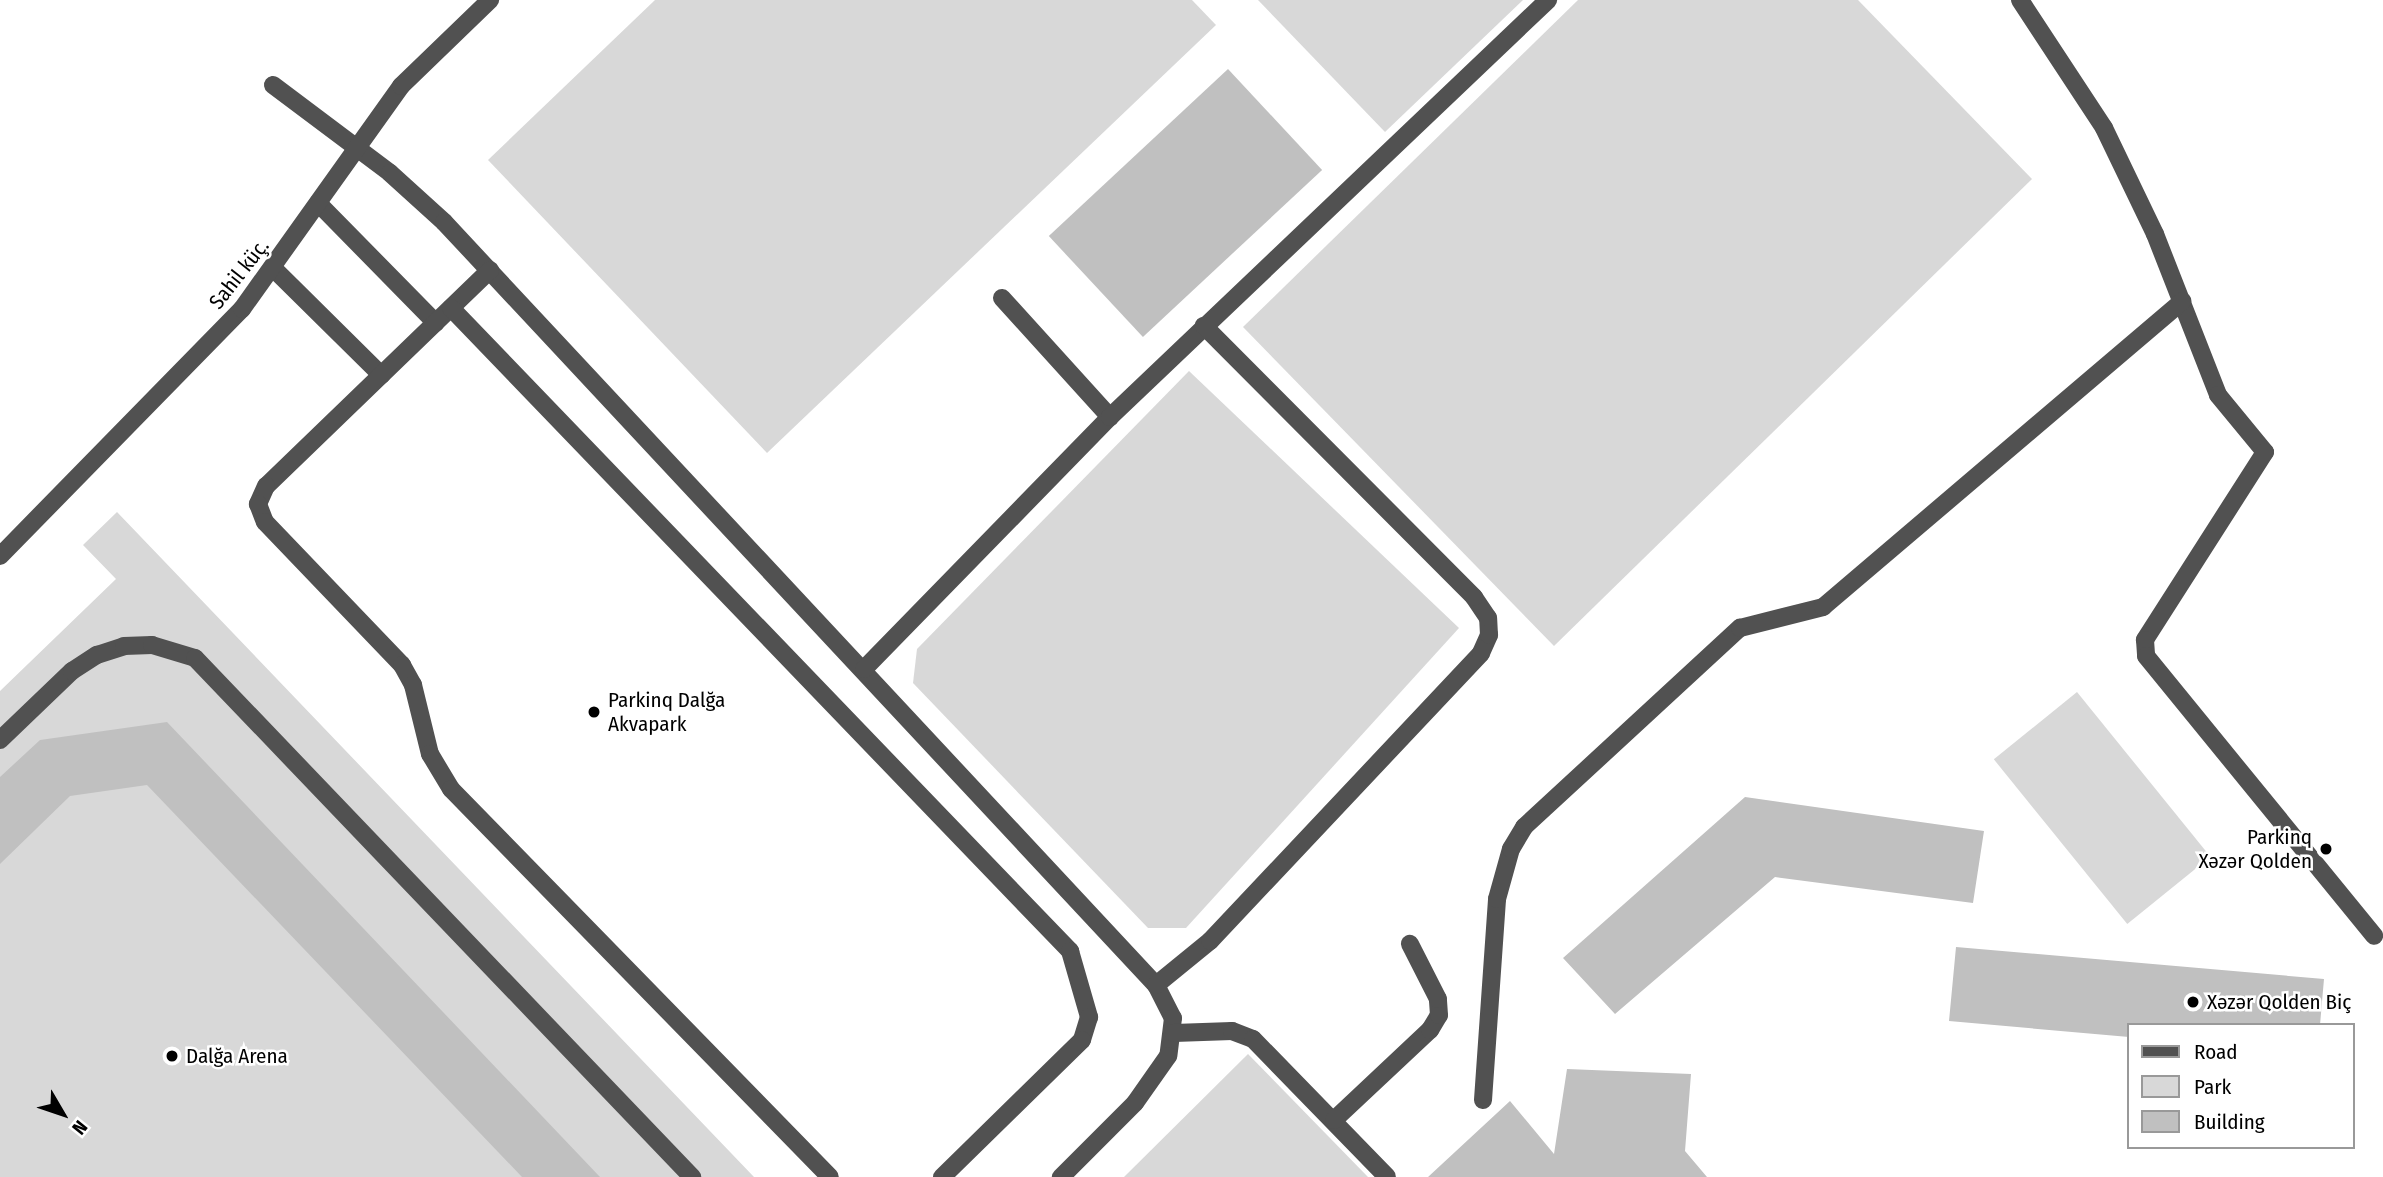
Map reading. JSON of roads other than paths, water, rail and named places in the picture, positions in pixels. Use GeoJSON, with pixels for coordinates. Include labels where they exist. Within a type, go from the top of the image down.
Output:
{"type":"FeatureCollection","features":[{"type":"Feature","properties":{"kind":"street","name":"Sahil küç."},"geometry":{"type":"LineString","coordinates":[[0,556],[201,355],[274,269],[356,146],[401,86],[490,0]]}},
{"type":"Feature","properties":{"kind":"street"},"geometry":{"type":"LineString","coordinates":[[864,669],[1110,417],[1548,0]]}},
{"type":"Feature","properties":{"kind":"street"},"geometry":{"type":"LineString","coordinates":[[2020,0],[2104,128],[2182,301],[2218,395],[2265,452],[2145,640],[2146,656],[2374,936]]}},
{"type":"Feature","properties":{"kind":"street"},"geometry":{"type":"LineString","coordinates":[[273,85],[356,146],[444,222],[864,669],[1156,985],[1172,1018],[1174,1033],[1157,1075],[1061,1177]]}},
{"type":"Feature","properties":{"kind":"street"},"geometry":{"type":"LineString","coordinates":[[318,203],[436,323]]}},
{"type":"Feature","properties":{"kind":"street"},"geometry":{"type":"LineString","coordinates":[[274,269],[382,375]]}},
{"type":"Feature","properties":{"kind":"street"},"geometry":{"type":"LineString","coordinates":[[490,271],[266,486],[258,504],[265,522],[402,665],[413,685],[430,754],[451,789],[830,1177]]}},
{"type":"Feature","properties":{"kind":"street"},"geometry":{"type":"LineString","coordinates":[[1002,298],[1110,417]]}},
{"type":"Feature","properties":{"kind":"street"},"geometry":{"type":"LineString","coordinates":[[1483,1100],[1497,899],[1511,849],[1524,827],[1740,628],[1823,607],[2182,301]]}},
{"type":"Feature","properties":{"kind":"street"},"geometry":{"type":"LineString","coordinates":[[451,308],[1070,951],[1089,1017],[1082,1040],[942,1177]]}},
{"type":"Feature","properties":{"kind":"street"},"geometry":{"type":"LineString","coordinates":[[1156,985],[1210,941],[1481,653],[1489,635],[1488,618],[1474,597],[1204,326]]}},
{"type":"Feature","properties":{"kind":"street"},"geometry":{"type":"LineString","coordinates":[[0,740],[72,671],[97,655],[124,646],[152,645],[195,658],[692,1177]]}},
{"type":"Feature","properties":{"kind":"street"},"geometry":{"type":"LineString","coordinates":[[1334,1120],[1430,1030],[1439,1015],[1438,999],[1410,944]]}},
{"type":"Feature","properties":{"kind":"street"},"geometry":{"type":"LineString","coordinates":[[1174,1033],[1231,1031],[1252,1039],[1387,1177]]}},
{"type":"Feature","properties":{"kind":"place","name":"Parkinq Dalğa Akvapark"},"geometry":{"type":"Point","coordinates":[594,712]}},
{"type":"Feature","properties":{"kind":"place","name":"Parkinq Xəzər Qolden"},"geometry":{"type":"Point","coordinates":[2326,849]}},
{"type":"Feature","properties":{"kind":"place","name":"Xəzər Qolden Biç"},"geometry":{"type":"Point","coordinates":[2193,1002]}},
{"type":"Feature","properties":{"kind":"place","name":"Dalğa Arena"},"geometry":{"type":"Point","coordinates":[172,1056]}}]}
